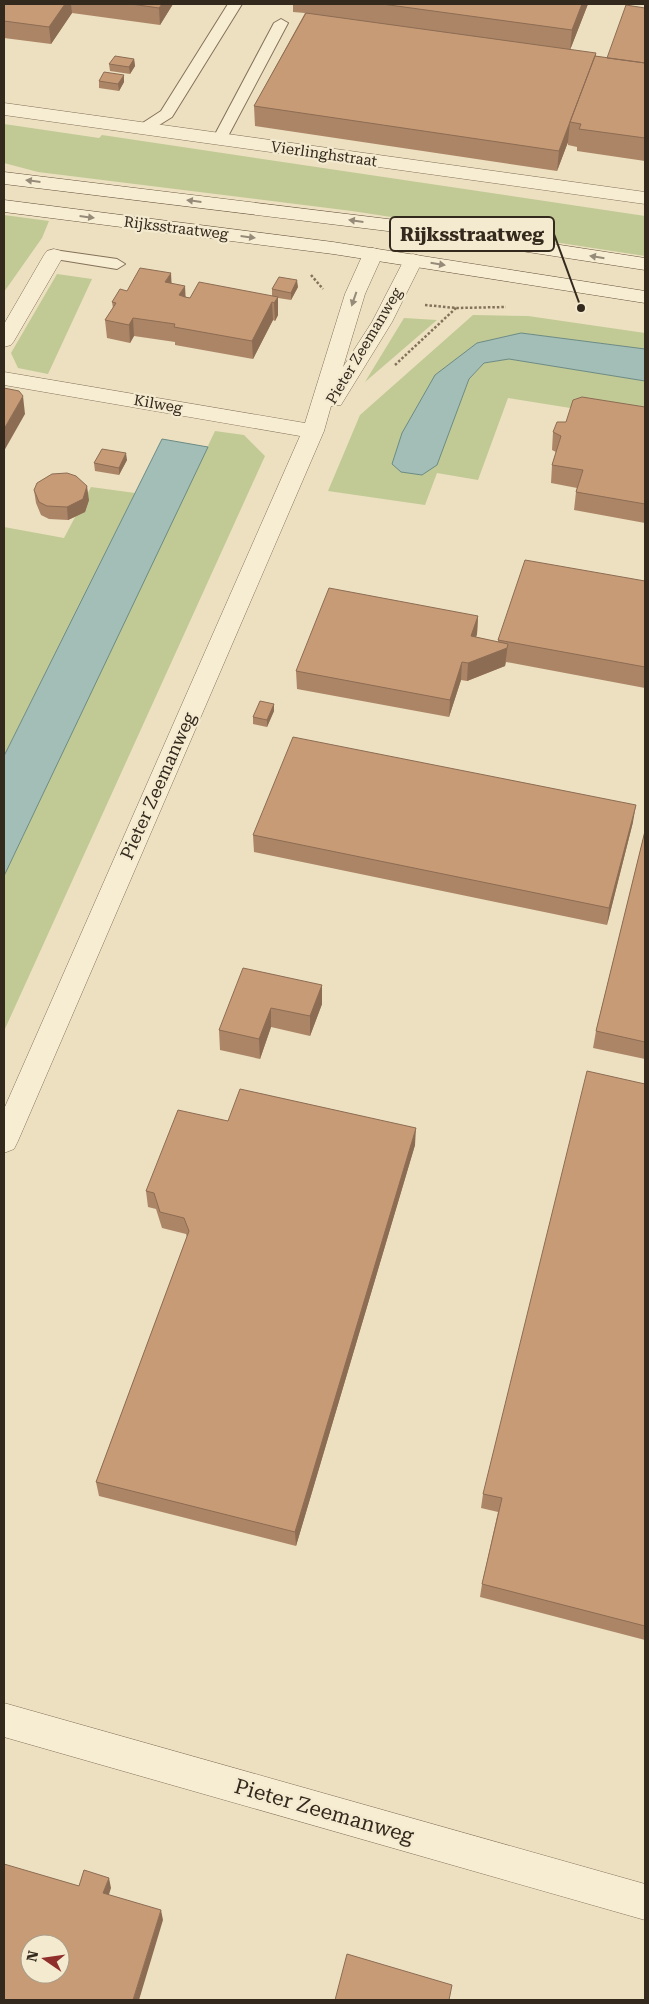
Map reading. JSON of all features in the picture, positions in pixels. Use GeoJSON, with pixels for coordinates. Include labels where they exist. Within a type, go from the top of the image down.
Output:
{"type":"FeatureCollection","features":[{"type":"Feature","properties":{"kind":"street","name":"Vierlinghstraat"},"geometry":{"type":"LineString","coordinates":[[4,109],[645,198]]}},
{"type":"Feature","properties":{"kind":"street","name":"Rijksstraatweg"},"geometry":{"type":"LineString","coordinates":[[4,178],[404,227],[645,264]]}},
{"type":"Feature","properties":{"kind":"street","name":"Rijksstraatweg"},"geometry":{"type":"LineString","coordinates":[[4,206],[373,254],[645,297]]}},
{"type":"Feature","properties":{"kind":"street"},"geometry":{"type":"LineString","coordinates":[[373,254],[404,227],[414,260]]}},
{"type":"Feature","properties":{"kind":"street","name":"Pieter Zeemanweg"},"geometry":{"type":"LineString","coordinates":[[4,1141],[313,431],[355,294],[373,254]]}},
{"type":"Feature","properties":{"kind":"street"},"geometry":{"type":"LineString","coordinates":[[4,341],[54,256]]}},
{"type":"Feature","properties":{"kind":"street","name":"Pieter Zeemanweg"},"geometry":{"type":"LineString","coordinates":[[313,431],[382,322],[414,260]]}},
{"type":"Feature","properties":{"kind":"street","name":"Kilweg"},"geometry":{"type":"LineString","coordinates":[[4,378],[313,431]]}},
{"type":"Feature","properties":{"kind":"street","name":"Pieter Zeemanweg"},"geometry":{"type":"LineString","coordinates":[[4,1720],[645,1902]]}},
{"type":"Feature","properties":{"kind":"lane"},"geometry":{"type":"LineString","coordinates":[[143,129],[167,114],[235,4]]}},
{"type":"Feature","properties":{"kind":"lane"},"geometry":{"type":"LineString","coordinates":[[219,140],[281,23]]}},
{"type":"Feature","properties":{"kind":"lane"},"geometry":{"type":"LineString","coordinates":[[54,256],[117,264]]}},
{"type":"Feature","properties":{"kind":"path"},"geometry":{"type":"LineString","coordinates":[[456,308],[508,307]]}},
{"type":"Feature","properties":{"kind":"green space"},"geometry":{"type":"Polygon","coordinates":[[[4,124],[99,138],[102,135],[645,216],[645,256],[352,211],[38,172],[4,163],[4,124]]]}},
{"type":"Feature","properties":{"kind":"green space"},"geometry":{"type":"Polygon","coordinates":[[[4,215],[49,221],[42,238],[4,292],[4,215]]]}},
{"type":"Feature","properties":{"kind":"green space"},"geometry":{"type":"Polygon","coordinates":[[[57,274],[92,279],[48,374],[18,368],[11,353],[57,274]]]}},
{"type":"Feature","properties":{"kind":"green space"},"geometry":{"type":"Polygon","coordinates":[[[473,315],[528,316],[645,333],[645,349],[521,333],[477,343],[437,465],[469,379],[484,363],[509,359],[645,381],[645,420],[508,398],[478,480],[437,473],[425,505],[328,491],[360,415],[473,315]]]}},
{"type":"Feature","properties":{"kind":"green space"},"geometry":{"type":"Polygon","coordinates":[[[404,318],[437,320],[365,382],[404,318]]]}},
{"type":"Feature","properties":{"kind":"green space"},"geometry":{"type":"Polygon","coordinates":[[[215,431],[244,435],[265,456],[4,1031],[4,876],[215,431]]]}},
{"type":"Feature","properties":{"kind":"green space"},"geometry":{"type":"Polygon","coordinates":[[[91,487],[135,493],[4,756],[4,527],[64,538],[91,487]]]}},
{"type":"Feature","properties":{"kind":"water"},"geometry":{"type":"Polygon","coordinates":[[[521,333],[645,349],[645,381],[509,359],[484,363],[469,379],[437,465],[422,475],[401,472],[392,464],[402,433],[435,375],[477,343],[521,333]]]}},
{"type":"Feature","properties":{"kind":"water"},"geometry":{"type":"Polygon","coordinates":[[[162,439],[208,447],[4,876],[4,756],[162,439]]]}},
{"type":"Feature","properties":{"kind":"building"},"geometry":{"type":"Polygon","coordinates":[[[4,4],[65,4],[49,27],[4,21],[4,4]]]}},
{"type":"Feature","properties":{"kind":"building"},"geometry":{"type":"Polygon","coordinates":[[[131,4],[162,4],[159,8],[131,4]]]}},
{"type":"Feature","properties":{"kind":"building"},"geometry":{"type":"Polygon","coordinates":[[[382,4],[582,4],[572,30],[382,4]]]}},
{"type":"Feature","properties":{"kind":"building"},"geometry":{"type":"Polygon","coordinates":[[[626,5],[645,8],[645,63],[607,58],[626,5]]]}},
{"type":"Feature","properties":{"kind":"building"},"geometry":{"type":"Polygon","coordinates":[[[306,13],[596,53],[559,151],[254,106],[306,13]]]}},
{"type":"Feature","properties":{"kind":"building"},"geometry":{"type":"Polygon","coordinates":[[[115,56],[134,59],[129,67],[109,64],[115,56]]]}},
{"type":"Feature","properties":{"kind":"building"},"geometry":{"type":"Polygon","coordinates":[[[595,56],[645,63],[645,138],[579,129],[581,124],[570,122],[595,56]]]}},
{"type":"Feature","properties":{"kind":"building"},"geometry":{"type":"Polygon","coordinates":[[[104,72],[124,75],[118,84],[99,81],[104,72]]]}},
{"type":"Feature","properties":{"kind":"building"},"geometry":{"type":"Polygon","coordinates":[[[140,268],[171,273],[165,282],[185,286],[179,295],[185,297],[190,298],[199,282],[278,297],[274,303],[272,302],[252,341],[174,327],[175,324],[133,318],[129,325],[105,320],[116,303],[112,302],[120,289],[127,291],[140,268]]]}},
{"type":"Feature","properties":{"kind":"building"},"geometry":{"type":"Polygon","coordinates":[[[279,277],[297,280],[291,293],[272,289],[279,277]]]}},
{"type":"Feature","properties":{"kind":"building"},"geometry":{"type":"Polygon","coordinates":[[[4,388],[19,391],[23,396],[4,429],[4,388]]]}},
{"type":"Feature","properties":{"kind":"building"},"geometry":{"type":"Polygon","coordinates":[[[582,397],[645,407],[645,504],[576,492],[583,470],[552,465],[561,436],[553,432],[557,422],[566,422],[573,400],[582,397]]]}},
{"type":"Feature","properties":{"kind":"building"},"geometry":{"type":"Polygon","coordinates":[[[102,449],[126,453],[119,468],[94,463],[102,449]]]}},
{"type":"Feature","properties":{"kind":"building"},"geometry":{"type":"Polygon","coordinates":[[[67,473],[76,476],[87,486],[83,499],[67,507],[47,506],[39,502],[34,490],[37,483],[52,474],[67,473]]]}},
{"type":"Feature","properties":{"kind":"building"},"geometry":{"type":"Polygon","coordinates":[[[525,560],[645,581],[645,667],[498,640],[525,560]]]}},
{"type":"Feature","properties":{"kind":"building"},"geometry":{"type":"Polygon","coordinates":[[[329,588],[478,616],[471,636],[508,644],[507,648],[468,663],[462,662],[450,700],[296,671],[329,588]]]}},
{"type":"Feature","properties":{"kind":"building"},"geometry":{"type":"Polygon","coordinates":[[[260,701],[274,704],[267,720],[253,717],[260,701]]]}},
{"type":"Feature","properties":{"kind":"building"},"geometry":{"type":"Polygon","coordinates":[[[293,737],[636,805],[609,908],[253,835],[293,737]]]}},
{"type":"Feature","properties":{"kind":"building"},"geometry":{"type":"Polygon","coordinates":[[[645,831],[645,1042],[596,1031],[645,831]]]}},
{"type":"Feature","properties":{"kind":"building"},"geometry":{"type":"Polygon","coordinates":[[[243,968],[322,985],[310,1016],[271,1008],[259,1039],[219,1030],[243,968]]]}},
{"type":"Feature","properties":{"kind":"building"},"geometry":{"type":"Polygon","coordinates":[[[587,1071],[645,1084],[645,1626],[482,1584],[502,1498],[483,1494],[587,1071]]]}},
{"type":"Feature","properties":{"kind":"building"},"geometry":{"type":"Polygon","coordinates":[[[240,1089],[416,1128],[295,1532],[96,1482],[189,1231],[184,1218],[160,1212],[154,1193],[146,1191],[178,1110],[228,1121],[240,1089]]]}},
{"type":"Feature","properties":{"kind":"building"},"geometry":{"type":"Polygon","coordinates":[[[4,1864],[79,1886],[84,1870],[109,1878],[103,1893],[161,1910],[133,2000],[4,2000],[4,1864]]]}},
{"type":"Feature","properties":{"kind":"building"},"geometry":{"type":"Polygon","coordinates":[[[347,1954],[452,1985],[449,2000],[335,2000],[347,1954]]]}},
{"type":"Feature","properties":{"kind":"place","name":"Rijksstraatweg"},"geometry":{"type":"Point","coordinates":[581,308]}}]}
